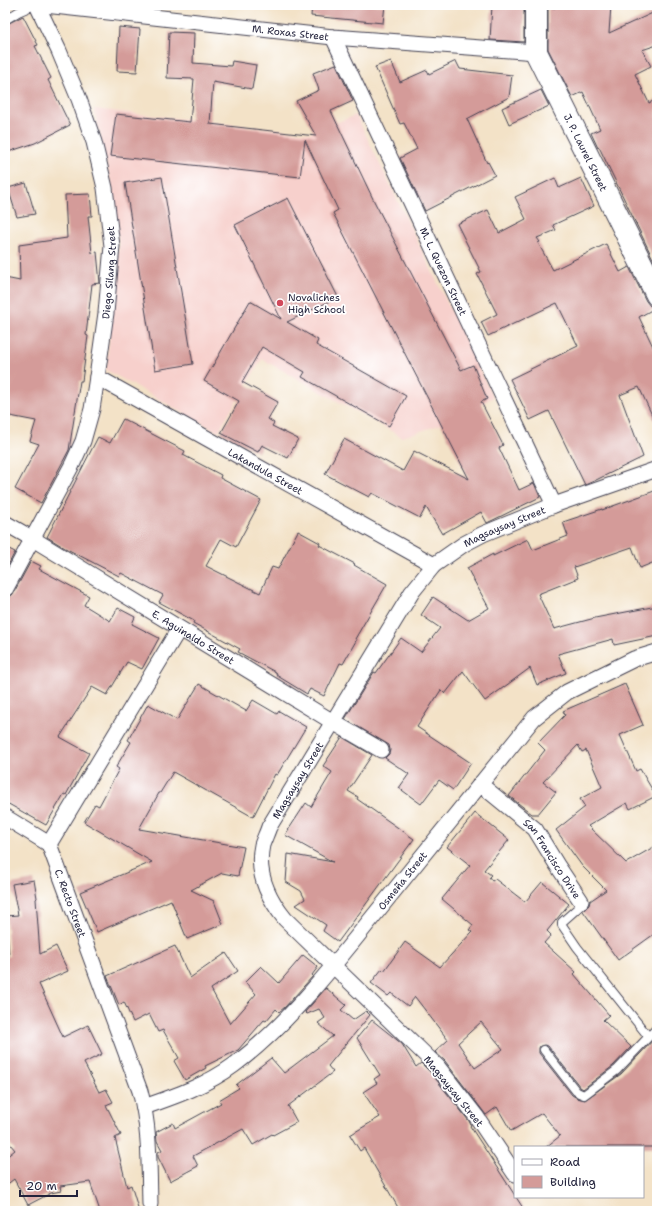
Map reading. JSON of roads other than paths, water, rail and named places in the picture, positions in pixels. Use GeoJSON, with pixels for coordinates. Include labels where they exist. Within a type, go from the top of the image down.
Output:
{"type":"FeatureCollection","features":[{"type":"Feature","properties":{"kind":"street","name":"Diego Silang Street"},"geometry":{"type":"LineString","coordinates":[[5,590],[72,465],[83,440],[92,409],[98,376],[106,313],[112,246],[105,188],[94,142],[79,99],[59,52],[35,5]]}},
{"type":"Feature","properties":{"kind":"street","name":"M. Roxas Street"},"geometry":{"type":"LineString","coordinates":[[45,5],[333,37],[536,52]]}},
{"type":"Feature","properties":{"kind":"street","name":"J. P. Laurel Street"},"geometry":{"type":"LineString","coordinates":[[536,5],[536,52],[657,295]]}},
{"type":"Feature","properties":{"kind":"street","name":"M. L. Quezon Street"},"geometry":{"type":"LineString","coordinates":[[333,37],[554,505]]}},
{"type":"Feature","properties":{"kind":"street","name":"Lakandula Street"},"geometry":{"type":"LineString","coordinates":[[98,376],[434,565]]}},
{"type":"Feature","properties":{"kind":"street","name":"Magsaysay Street"},"geometry":{"type":"LineString","coordinates":[[514,1173],[476,1116],[438,1067],[285,919],[275,907],[268,894],[263,879],[260,861],[262,844],[269,827],[412,592],[434,565],[464,544],[483,534],[554,505],[657,469]]}},
{"type":"Feature","properties":{"kind":"street","name":"E. Aguinaldo Street"},"geometry":{"type":"LineString","coordinates":[[5,523],[381,750]]}},
{"type":"Feature","properties":{"kind":"street"},"geometry":{"type":"LineString","coordinates":[[5,817],[49,844],[179,628]]}},
{"type":"Feature","properties":{"kind":"street","name":"Osmeña Street"},"geometry":{"type":"LineString","coordinates":[[144,1107],[180,1095],[206,1084],[234,1065],[258,1045],[290,1014],[333,966],[534,718],[567,692],[634,659],[657,652]]}},
{"type":"Feature","properties":{"kind":"street","name":"San Francisco Drive"},"geometry":{"type":"LineString","coordinates":[[480,784],[535,829],[581,901]]}},
{"type":"Feature","properties":{"kind":"street","name":"C. Recto Street"},"geometry":{"type":"LineString","coordinates":[[49,844],[134,1072],[144,1107],[150,1204]]}},
{"type":"Feature","properties":{"kind":"lane"},"geometry":{"type":"LineString","coordinates":[[5,20],[18,12],[35,5]]}},
{"type":"Feature","properties":{"kind":"lane","name":"San Francisco Drive"},"geometry":{"type":"LineString","coordinates":[[581,901],[580,906],[562,922],[562,925],[577,947],[648,1036]]}},
{"type":"Feature","properties":{"kind":"lane"},"geometry":{"type":"LineString","coordinates":[[544,1050],[576,1090],[584,1095],[617,1070],[657,1028]]}},
{"type":"Feature","properties":{"kind":"place","name":"Novaliches High School"},"geometry":{"type":"Point","coordinates":[280,303]}}]}
